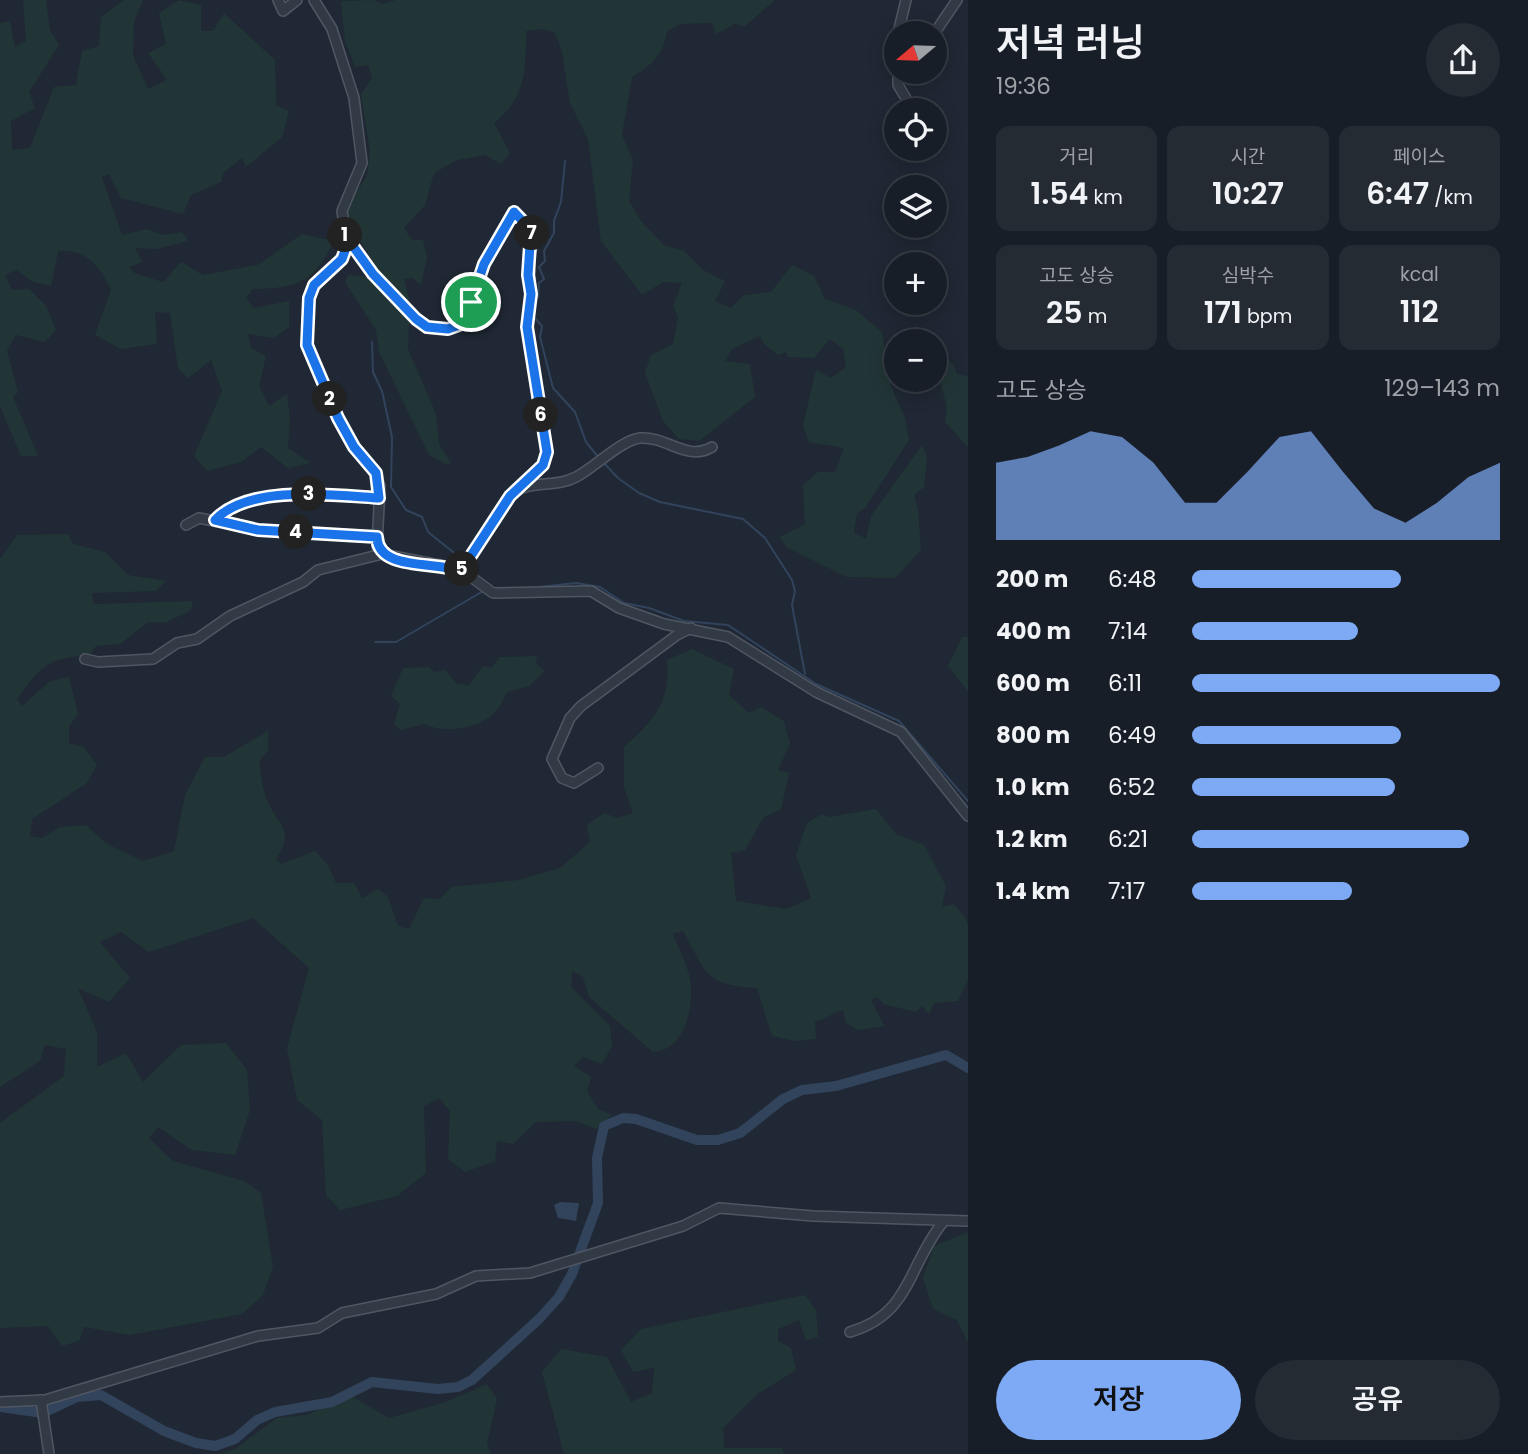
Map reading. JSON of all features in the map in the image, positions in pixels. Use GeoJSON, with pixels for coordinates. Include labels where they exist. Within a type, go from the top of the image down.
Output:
{"type":"FeatureCollection","features":[{"type":"Feature","properties":{"kind":"street"},"geometry":{"type":"LineString","coordinates":[[278,0],[283,11],[297,0]]}},
{"type":"Feature","properties":{"kind":"street"},"geometry":{"type":"LineString","coordinates":[[901,21],[906,0]]}},
{"type":"Feature","properties":{"kind":"street"},"geometry":{"type":"LineString","coordinates":[[943,21],[957,0]]}},
{"type":"Feature","properties":{"kind":"street"},"geometry":{"type":"LineString","coordinates":[[313,1],[332,29],[354,98],[362,163],[342,211],[347,245],[342,259],[314,285],[309,298],[307,345],[338,418],[354,447],[376,473],[379,498],[377,547],[382,554]]}},
{"type":"Feature","properties":{"kind":"street"},"geometry":{"type":"LineString","coordinates":[[345,235],[373,274],[416,319],[427,327],[448,329],[459,325],[466,317],[484,264],[506,222],[514,212],[528,224],[532,247],[529,259],[531,294],[527,327],[547,452],[543,465],[510,496],[461,571]]}},
{"type":"Feature","properties":{"kind":"street"},"geometry":{"type":"LineString","coordinates":[[519,487],[561,482],[640,438],[659,441],[691,453],[702,453],[712,447]]}},
{"type":"Feature","properties":{"kind":"street"},"geometry":{"type":"LineString","coordinates":[[215,520],[221,513],[241,504],[287,492],[379,498]]}},
{"type":"Feature","properties":{"kind":"street"},"geometry":{"type":"LineString","coordinates":[[187,525],[199,519],[215,520],[258,530],[377,537]]}},
{"type":"Feature","properties":{"kind":"street"},"geometry":{"type":"LineString","coordinates":[[85,659],[98,662],[153,659],[177,643],[197,639],[230,617],[303,582],[318,570],[382,554],[461,571],[493,593],[592,591],[619,608],[664,624],[728,637],[816,692],[901,732],[968,816]]}},
{"type":"Feature","properties":{"kind":"street"},"geometry":{"type":"LineString","coordinates":[[597,768],[569,783],[552,759],[570,718],[581,706],[691,628]]}},
{"type":"Feature","properties":{"kind":"street"},"geometry":{"type":"LineString","coordinates":[[0,1402],[41,1408],[258,1336],[318,1328],[342,1313],[436,1294],[477,1276],[530,1273],[682,1226],[719,1208],[813,1216],[968,1221]]}},
{"type":"Feature","properties":{"kind":"street"},"geometry":{"type":"LineString","coordinates":[[850,1332],[869,1326],[892,1310],[930,1238],[943,1222]]}},
{"type":"Feature","properties":{"kind":"street"},"geometry":{"type":"LineString","coordinates":[[41,1408],[49,1454]]}},
{"type":"Feature","properties":{"kind":"shaded area"},"geometry":{"type":"Polygon","coordinates":[[[23,0],[46,0],[50,30],[59,45],[29,92],[35,108],[11,121],[12,150],[30,148],[54,87],[76,85],[82,51],[99,46],[101,17],[124,0],[143,0],[134,21],[133,55],[148,89],[167,80],[148,53],[166,44],[159,13],[179,0],[201,5],[201,31],[213,31],[224,13],[275,60],[276,105],[289,111],[282,137],[246,167],[242,158],[224,172],[221,182],[191,195],[183,214],[121,198],[109,174],[102,177],[122,235],[147,229],[163,235],[182,232],[188,241],[157,249],[135,248],[142,262],[129,267],[134,273],[163,282],[181,262],[203,275],[258,265],[302,234],[334,241],[319,266],[303,280],[282,287],[253,289],[246,298],[254,308],[289,301],[289,327],[274,338],[248,334],[251,348],[266,356],[259,386],[269,406],[287,394],[290,419],[288,448],[311,463],[288,468],[261,447],[241,462],[207,471],[194,456],[222,391],[211,360],[188,378],[178,368],[170,313],[155,312],[157,344],[121,349],[95,335],[111,290],[102,273],[91,261],[85,256],[68,251],[58,251],[51,286],[31,281],[17,270],[5,275],[12,290],[29,289],[46,306],[56,330],[45,342],[16,335],[7,351],[18,392],[13,397],[38,456],[21,456],[0,406],[0,23],[10,21],[15,47],[26,41],[23,0]]]}},
{"type":"Feature","properties":{"kind":"shaded area"},"geometry":{"type":"Polygon","coordinates":[[[374,0],[382,4],[396,0],[775,0],[745,26],[735,24],[716,34],[712,23],[681,24],[667,31],[656,58],[632,77],[622,135],[633,160],[629,201],[641,221],[664,245],[684,251],[703,270],[725,281],[715,301],[731,308],[744,295],[771,292],[792,265],[814,276],[825,299],[856,310],[882,332],[884,392],[894,392],[905,418],[909,440],[865,508],[857,514],[854,532],[866,539],[871,516],[922,445],[927,456],[924,487],[914,495],[921,550],[895,578],[847,577],[786,547],[780,537],[805,524],[803,485],[818,472],[835,472],[844,448],[809,442],[803,425],[816,370],[831,378],[846,367],[843,349],[830,339],[814,358],[788,357],[786,352],[778,355],[764,344],[760,336],[732,349],[725,361],[750,364],[755,397],[699,441],[679,439],[663,421],[645,373],[651,355],[673,344],[678,317],[673,306],[682,283],[663,282],[642,295],[601,241],[588,139],[570,103],[562,51],[555,33],[544,29],[526,31],[526,58],[522,82],[512,104],[494,123],[510,153],[501,164],[485,155],[457,160],[434,173],[425,205],[404,228],[412,240],[423,240],[427,257],[421,285],[413,278],[404,279],[410,303],[408,349],[436,414],[439,444],[451,463],[446,464],[429,455],[379,352],[376,330],[345,282],[348,275],[369,277],[377,269],[362,243],[350,230],[347,206],[367,176],[370,151],[361,94],[372,78],[368,65],[355,67],[345,41],[341,1],[374,0]]]}},
{"type":"Feature","properties":{"kind":"shaded area"},"geometry":{"type":"Polygon","coordinates":[[[947,358],[957,374],[968,376],[968,447],[945,422],[947,407],[943,392],[947,392],[947,358]]]}},
{"type":"Feature","properties":{"kind":"shaded area"},"geometry":{"type":"Polygon","coordinates":[[[68,534],[73,544],[105,552],[128,575],[166,581],[156,591],[92,593],[94,604],[193,601],[191,610],[165,623],[148,622],[120,644],[96,646],[90,655],[64,658],[47,665],[17,699],[22,706],[50,681],[69,677],[78,714],[69,726],[69,743],[84,747],[97,765],[87,783],[32,819],[30,836],[42,838],[60,827],[86,825],[107,844],[143,861],[174,851],[185,795],[205,757],[224,757],[268,731],[268,750],[259,762],[265,795],[285,834],[282,849],[276,859],[281,864],[315,851],[328,865],[336,883],[354,883],[362,898],[378,889],[388,897],[398,926],[409,929],[424,898],[440,899],[451,887],[519,880],[560,868],[590,842],[587,825],[604,813],[617,818],[633,813],[624,787],[624,747],[652,719],[663,699],[668,674],[667,660],[692,649],[734,669],[729,695],[749,713],[761,707],[784,721],[790,744],[778,770],[789,773],[781,809],[763,818],[745,850],[731,853],[736,901],[786,909],[811,898],[796,855],[807,823],[822,814],[829,817],[876,809],[896,834],[924,845],[946,886],[942,907],[954,904],[966,919],[968,979],[958,1001],[934,1003],[929,1014],[922,1006],[916,1012],[884,1004],[876,997],[871,1000],[884,1026],[858,1030],[846,1023],[843,1010],[815,1021],[816,1039],[795,1041],[772,1036],[757,988],[726,984],[717,980],[703,967],[683,931],[673,934],[689,973],[691,997],[684,1029],[672,1045],[663,1050],[653,1052],[589,997],[583,977],[572,971],[571,987],[610,1026],[612,1046],[602,1064],[583,1057],[574,1066],[591,1077],[587,1091],[598,1109],[612,1115],[596,1129],[576,1121],[536,1122],[513,1144],[497,1141],[495,1161],[465,1172],[448,1159],[450,1111],[439,1098],[424,1106],[426,1173],[397,1196],[340,1210],[326,1195],[322,1120],[297,1100],[287,1048],[309,968],[253,918],[149,952],[121,932],[100,942],[130,978],[109,1002],[78,988],[97,1032],[97,1067],[126,1053],[143,1082],[181,1045],[226,1043],[247,1070],[250,1110],[235,1155],[192,1150],[158,1127],[149,1138],[173,1161],[244,1181],[261,1193],[273,1267],[263,1295],[242,1314],[130,1335],[84,1327],[79,1341],[62,1346],[48,1326],[0,1328],[0,1123],[64,1076],[66,1049],[45,1045],[40,1061],[0,1087],[0,559],[17,535],[68,534]]]}},
{"type":"Feature","properties":{"kind":"shaded area"},"geometry":{"type":"Polygon","coordinates":[[[962,637],[968,637],[968,691],[948,666],[962,637]]]}},
{"type":"Feature","properties":{"kind":"shaded area"},"geometry":{"type":"Polygon","coordinates":[[[537,656],[536,664],[545,671],[529,686],[507,692],[498,709],[481,722],[452,729],[424,724],[401,730],[394,724],[400,704],[391,696],[403,668],[429,667],[434,672],[445,670],[457,684],[469,685],[483,666],[492,668],[499,657],[537,656]]]}},
{"type":"Feature","properties":{"kind":"shaded area"},"geometry":{"type":"Polygon","coordinates":[[[968,1232],[968,1343],[957,1320],[933,1309],[923,1278],[934,1246],[968,1232]]]}},
{"type":"Feature","properties":{"kind":"shaded area"},"geometry":{"type":"Polygon","coordinates":[[[805,1295],[816,1310],[818,1337],[806,1340],[799,1320],[778,1329],[778,1341],[791,1348],[796,1370],[756,1395],[723,1428],[724,1448],[782,1448],[784,1454],[564,1454],[542,1372],[561,1349],[607,1357],[631,1402],[652,1393],[654,1368],[633,1372],[621,1350],[641,1329],[805,1295]]]}},
{"type":"Feature","properties":{"kind":"shaded area"},"geometry":{"type":"Polygon","coordinates":[[[487,1384],[497,1399],[487,1443],[491,1454],[220,1454],[235,1449],[277,1418],[306,1415],[351,1396],[389,1418],[446,1402],[487,1384]]]}},
{"type":"Feature","properties":{"kind":"water"},"geometry":{"type":"Polygon","coordinates":[[[560,1202],[579,1203],[576,1221],[558,1218],[554,1205],[560,1202]]]}},
{"type":"Feature","properties":{"kind":"waterway"},"geometry":{"type":"LineString","coordinates":[[534,301],[538,297],[539,283],[544,279],[539,267],[545,261],[544,251],[554,233],[554,221],[561,202],[565,161]]}},
{"type":"Feature","properties":{"kind":"waterway"},"geometry":{"type":"LineString","coordinates":[[532,315],[542,326],[540,337],[553,388],[575,412],[586,442],[599,458]]}},
{"type":"Feature","properties":{"kind":"waterway"},"geometry":{"type":"LineString","coordinates":[[372,342],[373,372],[382,391],[392,437],[391,487],[406,510],[422,517],[428,532],[463,560]]}},
{"type":"Feature","properties":{"kind":"waterway"},"geometry":{"type":"LineString","coordinates":[[603,462],[618,478],[639,493],[660,502],[743,519],[765,538],[792,580],[795,591],[792,605],[805,674]]}},
{"type":"Feature","properties":{"kind":"waterway"},"geometry":{"type":"LineString","coordinates":[[469,567],[480,578]]}},
{"type":"Feature","properties":{"kind":"waterway"},"geometry":{"type":"LineString","coordinates":[[530,588],[576,583],[600,587],[624,603],[649,608],[684,621],[728,625],[816,684],[899,721],[968,801]]}},
{"type":"Feature","properties":{"kind":"waterway"},"geometry":{"type":"LineString","coordinates":[[375,642],[396,642],[485,590]]}},
{"type":"Feature","properties":{"kind":"waterway"},"geometry":{"type":"LineString","coordinates":[[0,1407],[43,1413],[77,1397],[101,1395],[164,1431],[196,1443],[215,1446],[235,1439],[257,1420],[275,1412],[332,1402],[372,1382],[438,1389],[458,1387],[472,1380],[539,1319],[559,1297],[572,1274],[598,1203],[597,1158],[604,1126],[623,1118],[636,1119],[697,1140],[718,1140],[740,1133],[783,1099],[802,1090],[836,1086],[946,1055],[968,1068]]}},
{"type":"Feature","properties":{"kind":"route"},"geometry":{"type":"LineString","coordinates":[[514,212],[531,230],[532,247],[528,275],[531,294],[527,327],[547,452],[543,465],[533,478],[510,496],[461,571],[391,558],[382,554],[377,547],[377,537],[258,530],[215,520],[221,513],[241,504],[287,492],[379,498],[380,486],[376,473],[354,447],[338,418],[307,345],[309,298],[314,285],[342,259],[347,245],[345,235],[373,274],[427,327],[448,329],[459,325],[466,317],[471,302],[484,264],[514,212]]}}]}
